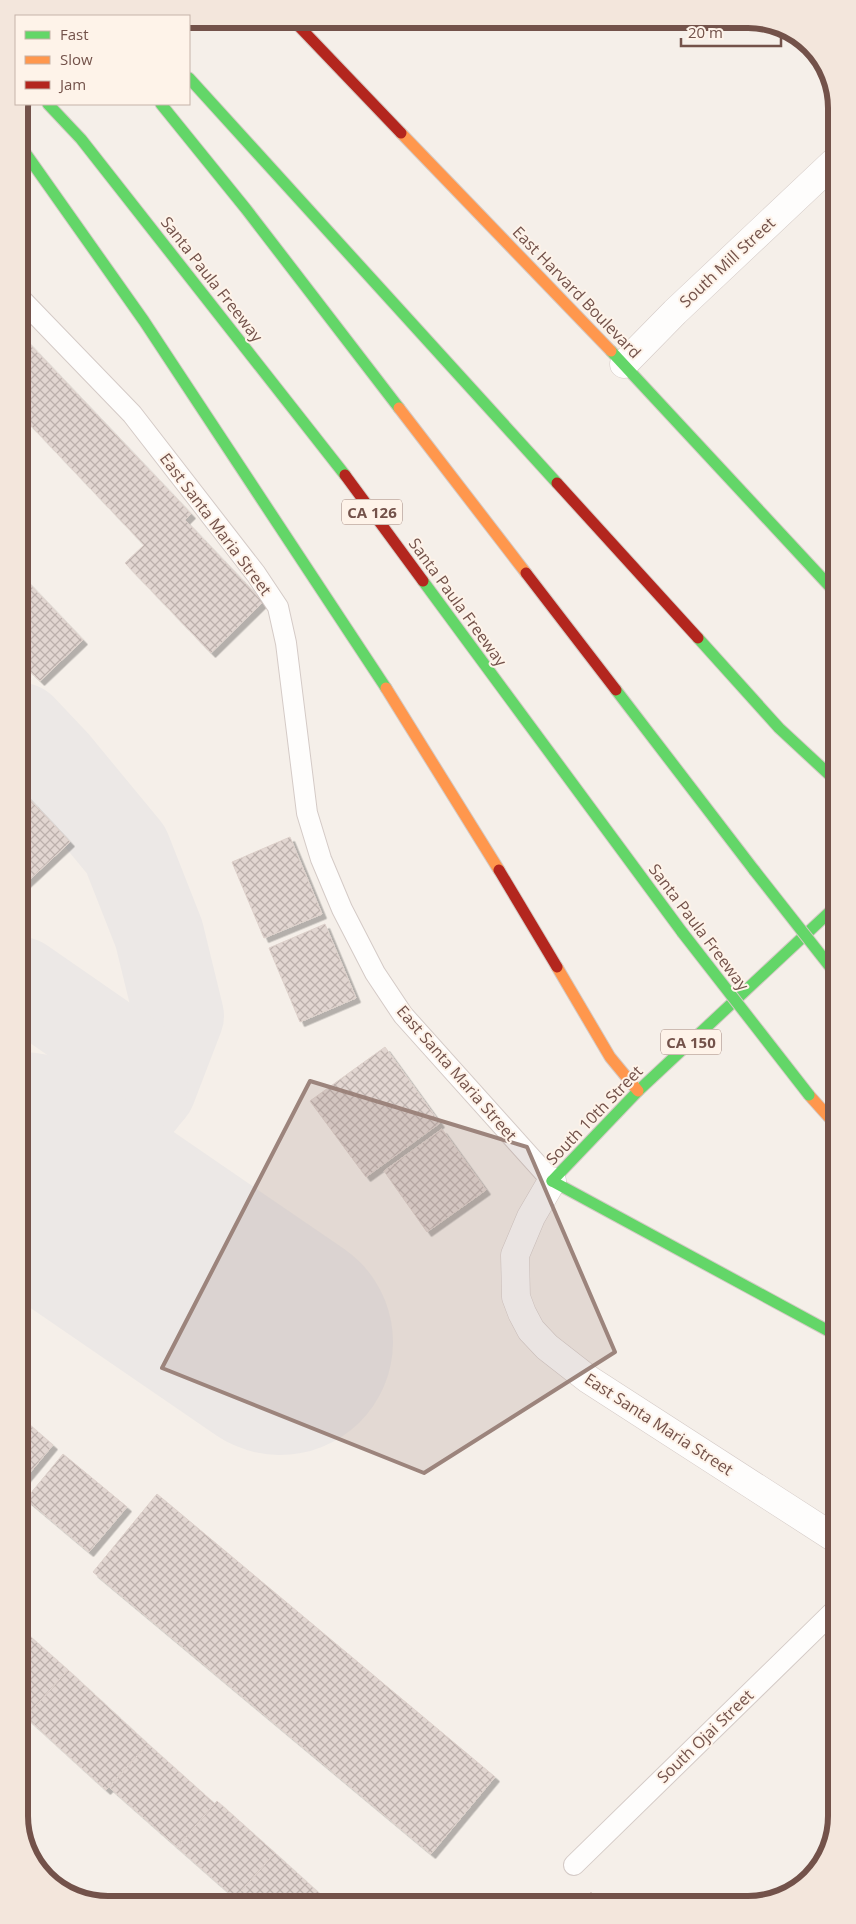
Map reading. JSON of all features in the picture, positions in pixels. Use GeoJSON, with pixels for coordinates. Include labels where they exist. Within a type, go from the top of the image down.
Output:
{"type":"FeatureCollection","features":[{"type":"Feature","properties":{"kind":"main road","name":"East Harvard Boulevard"},"geometry":{"type":"LineString","coordinates":[[301,28],[624,364],[828,585]]}},
{"type":"Feature","properties":{"kind":"main road"},"geometry":{"type":"LineString","coordinates":[[190,79],[779,728],[828,773]]}},
{"type":"Feature","properties":{"kind":"main road","name":"Santa Paula Freeway"},"geometry":{"type":"LineString","coordinates":[[49,105],[81,139],[325,448],[682,932],[809,1095],[828,1116]]}},
{"type":"Feature","properties":{"kind":"main road"},"geometry":{"type":"LineString","coordinates":[[162,105],[252,217],[828,964]]}},
{"type":"Feature","properties":{"kind":"main road"},"geometry":{"type":"LineString","coordinates":[[28,157],[144,321],[408,723],[513,893],[610,1057],[638,1091]]}},
{"type":"Feature","properties":{"kind":"main road","name":"South 10th Street"},"geometry":{"type":"LineString","coordinates":[[552,1181],[638,1091],[828,914]]}},
{"type":"Feature","properties":{"kind":"main road"},"geometry":{"type":"LineString","coordinates":[[552,1181],[828,1331]]}},
{"type":"Feature","properties":{"kind":"street","name":"South Mill Street"},"geometry":{"type":"LineString","coordinates":[[624,364],[675,312],[828,168]]}},
{"type":"Feature","properties":{"kind":"street","name":"East Santa Maria Street"},"geometry":{"type":"LineString","coordinates":[[552,1181],[531,1217],[514,1255],[516,1297],[531,1330],[547,1347],[588,1379],[828,1534]]}},
{"type":"Feature","properties":{"kind":"lane","name":"East Santa Maria Street"},"geometry":{"type":"LineString","coordinates":[[28,305],[132,414],[256,574],[278,607],[286,643],[307,813],[321,859],[342,909],[376,972],[403,1015],[552,1181]]}},
{"type":"Feature","properties":{"kind":"lane","name":"South Ojai Street"},"geometry":{"type":"LineString","coordinates":[[574,1865],[828,1617]]}},
{"type":"Feature","properties":{"kind":"highlighted area"},"geometry":{"type":"Polygon","coordinates":[[[310,1081],[527,1147],[615,1352],[424,1473],[162,1368],[310,1081]]]}},
{"type":"Feature","properties":{"kind":"building"},"geometry":{"type":"Polygon","coordinates":[[[28,342],[191,514],[185,520],[263,602],[211,653],[125,563],[144,545],[28,422],[28,342]]]}},
{"type":"Feature","properties":{"kind":"building"},"geometry":{"type":"Polygon","coordinates":[[[28,582],[83,640],[40,681],[28,669],[28,582]]]}},
{"type":"Feature","properties":{"kind":"building"},"geometry":{"type":"Polygon","coordinates":[[[28,797],[70,842],[28,881],[28,797]]]}},
{"type":"Feature","properties":{"kind":"building"},"geometry":{"type":"Polygon","coordinates":[[[290,837],[322,914],[264,938],[232,862],[290,837]]]}},
{"type":"Feature","properties":{"kind":"building"},"geometry":{"type":"Polygon","coordinates":[[[325,924],[356,998],[300,1022],[269,948],[325,924]]]}},
{"type":"Feature","properties":{"kind":"building"},"geometry":{"type":"Polygon","coordinates":[[[385,1047],[440,1123],[366,1177],[310,1101],[385,1047]]]}},
{"type":"Feature","properties":{"kind":"building"},"geometry":{"type":"Polygon","coordinates":[[[442,1129],[486,1190],[427,1232],[384,1171],[442,1129]]]}},
{"type":"Feature","properties":{"kind":"building"},"geometry":{"type":"Polygon","coordinates":[[[28,1423],[53,1445],[28,1475],[28,1423]]]}},
{"type":"Feature","properties":{"kind":"building"},"geometry":{"type":"Polygon","coordinates":[[[63,1454],[127,1507],[89,1552],[28,1501],[28,1497],[63,1454]]]}},
{"type":"Feature","properties":{"kind":"building"},"geometry":{"type":"Polygon","coordinates":[[[157,1494],[495,1777],[431,1854],[93,1572],[157,1494]]]}},
{"type":"Feature","properties":{"kind":"building"},"geometry":{"type":"Polygon","coordinates":[[[28,1634],[68,1670],[28,1715],[28,1634]]]}},
{"type":"Feature","properties":{"kind":"building"},"geometry":{"type":"Polygon","coordinates":[[[68,1670],[148,1744],[106,1790],[28,1719],[28,1715],[68,1670]]]}},
{"type":"Feature","properties":{"kind":"building"},"geometry":{"type":"Polygon","coordinates":[[[148,1744],[215,1804],[177,1847],[109,1787],[148,1744]]]}},
{"type":"Feature","properties":{"kind":"building"},"geometry":{"type":"Polygon","coordinates":[[[217,1801],[275,1853],[237,1896],[233,1896],[177,1847],[217,1801]]]}},
{"type":"Feature","properties":{"kind":"building"},"geometry":{"type":"Polygon","coordinates":[[[275,1853],[322,1896],[237,1896],[275,1853]]]}},
{"type":"Feature","properties":{"kind":"taxiway"},"geometry":{"type":"LineString","coordinates":[[28,735],[55,764],[126,850],[159,934],[179,1016],[151,1089],[98,1149],[56,1188]]}},
{"type":"Feature","properties":{"kind":"taxiway"},"geometry":{"type":"LineString","coordinates":[[28,987],[135,1061],[143,1083],[141,1101]]}},
{"type":"Feature","properties":{"kind":"runway"},"geometry":{"type":"LineString","coordinates":[[28,1169],[280,1342]]}},
{"type":"Feature","properties":{"kind":"traffic: fast"},"geometry":{"type":"LineString","coordinates":[[190,79],[557,483]]}},
{"type":"Feature","properties":{"kind":"traffic: fast"},"geometry":{"type":"LineString","coordinates":[[49,105],[81,139],[345,475]]}},
{"type":"Feature","properties":{"kind":"traffic: fast"},"geometry":{"type":"LineString","coordinates":[[162,105],[246,209],[399,408]]}},
{"type":"Feature","properties":{"kind":"traffic: fast"},"geometry":{"type":"LineString","coordinates":[[28,157],[144,321],[386,688]]}},
{"type":"Feature","properties":{"kind":"traffic: fast"},"geometry":{"type":"LineString","coordinates":[[611,351],[828,585]]}},
{"type":"Feature","properties":{"kind":"traffic: fast"},"geometry":{"type":"LineString","coordinates":[[423,581],[682,932]]}},
{"type":"Feature","properties":{"kind":"traffic: fast"},"geometry":{"type":"LineString","coordinates":[[698,638],[779,728],[828,773]]}},
{"type":"Feature","properties":{"kind":"traffic: fast"},"geometry":{"type":"LineString","coordinates":[[616,690],[754,870]]}},
{"type":"Feature","properties":{"kind":"traffic: fast"},"geometry":{"type":"LineString","coordinates":[[754,870],[828,964]]}},
{"type":"Feature","properties":{"kind":"traffic: fast"},"geometry":{"type":"LineString","coordinates":[[552,1181],[638,1091],[828,914]]}},
{"type":"Feature","properties":{"kind":"traffic: fast"},"geometry":{"type":"LineString","coordinates":[[682,932],[809,1095]]}},
{"type":"Feature","properties":{"kind":"traffic: fast"},"geometry":{"type":"LineString","coordinates":[[552,1181],[828,1331]]}},
{"type":"Feature","properties":{"kind":"traffic: slow"},"geometry":{"type":"LineString","coordinates":[[401,133],[611,351]]}},
{"type":"Feature","properties":{"kind":"traffic: slow"},"geometry":{"type":"LineString","coordinates":[[399,408],[526,573]]}},
{"type":"Feature","properties":{"kind":"traffic: slow"},"geometry":{"type":"LineString","coordinates":[[386,688],[499,870]]}},
{"type":"Feature","properties":{"kind":"traffic: slow"},"geometry":{"type":"LineString","coordinates":[[557,967],[610,1057],[638,1091]]}},
{"type":"Feature","properties":{"kind":"traffic: slow"},"geometry":{"type":"LineString","coordinates":[[809,1095],[828,1116]]}},
{"type":"Feature","properties":{"kind":"traffic: jam"},"geometry":{"type":"LineString","coordinates":[[301,28],[401,133]]}},
{"type":"Feature","properties":{"kind":"traffic: jam"},"geometry":{"type":"LineString","coordinates":[[345,475],[423,581]]}},
{"type":"Feature","properties":{"kind":"traffic: jam"},"geometry":{"type":"LineString","coordinates":[[557,483],[698,638]]}},
{"type":"Feature","properties":{"kind":"traffic: jam"},"geometry":{"type":"LineString","coordinates":[[526,573],[616,690]]}},
{"type":"Feature","properties":{"kind":"traffic: jam"},"geometry":{"type":"LineString","coordinates":[[499,870],[557,967]]}}]}
